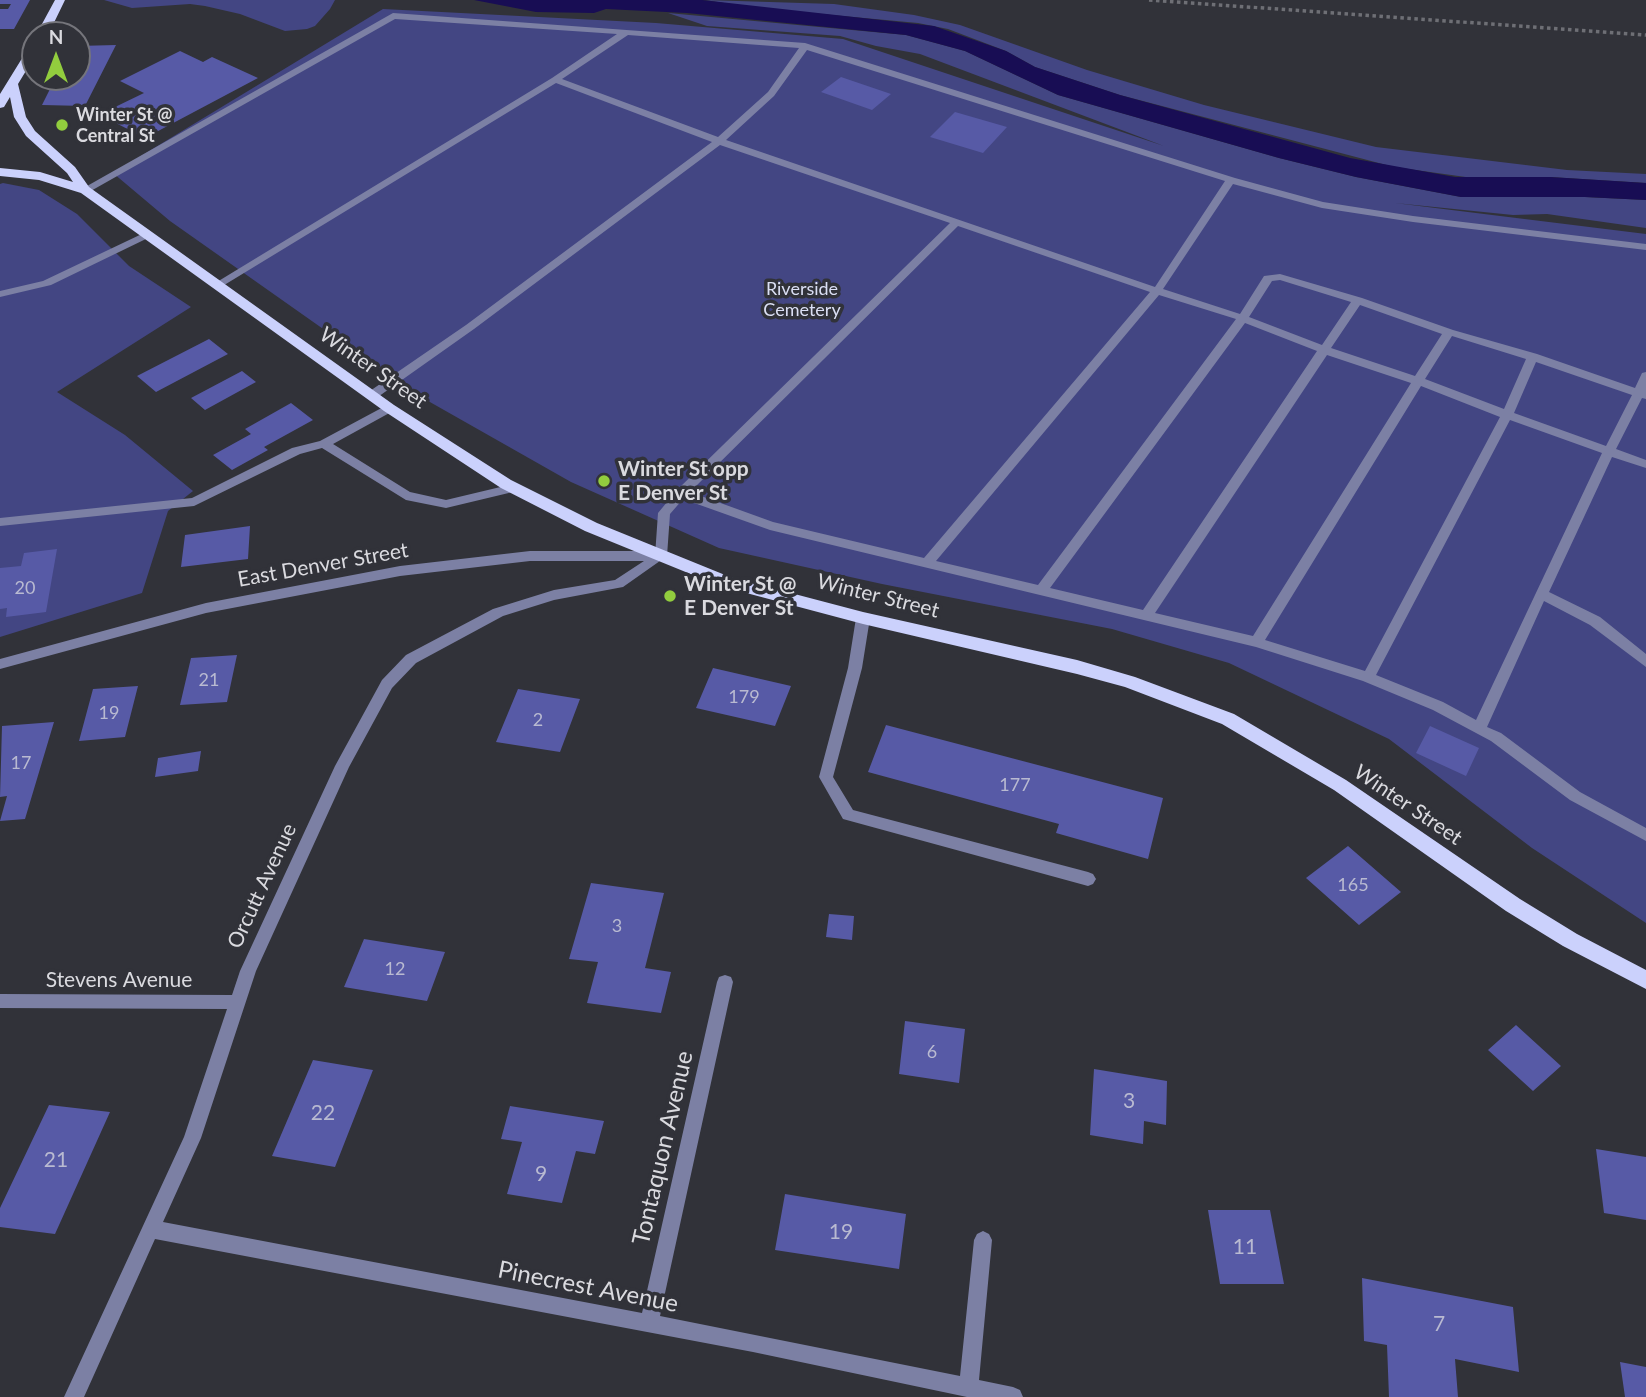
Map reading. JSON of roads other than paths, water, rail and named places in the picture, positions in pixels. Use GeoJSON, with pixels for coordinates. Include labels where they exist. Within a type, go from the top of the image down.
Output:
{"type":"FeatureCollection","features":[{"type":"Feature","properties":{"kind":"main road"},"geometry":{"type":"LineString","coordinates":[[50,21],[61,0]]}},
{"type":"Feature","properties":{"kind":"main road"},"geometry":{"type":"LineString","coordinates":[[0,104],[6,84],[21,65]]}},
{"type":"Feature","properties":{"kind":"main road","name":"Winter Street"},"geometry":{"type":"LineString","coordinates":[[6,84],[30,133],[71,170],[85,190]]}},
{"type":"Feature","properties":{"kind":"main road","name":"Winter Street"},"geometry":{"type":"LineString","coordinates":[[0,172],[40,176],[85,190],[389,408],[513,488],[591,527],[747,589],[1077,667],[1129,682],[1228,719],[1340,785],[1513,905],[1570,940],[1646,980]]}},
{"type":"Feature","properties":{"kind":"street"},"geometry":{"type":"LineString","coordinates":[[85,190],[393,16],[805,46],[1231,180],[1322,205],[1413,219],[1646,247]]}},
{"type":"Feature","properties":{"kind":"street"},"geometry":{"type":"LineString","coordinates":[[217,285],[555,80],[626,32]]}},
{"type":"Feature","properties":{"kind":"street"},"geometry":{"type":"LineString","coordinates":[[371,396],[470,327],[719,141],[771,94],[805,46]]}},
{"type":"Feature","properties":{"kind":"street"},"geometry":{"type":"LineString","coordinates":[[555,80],[719,141],[1242,318],[1324,350],[1418,381],[1646,464]]}},
{"type":"Feature","properties":{"kind":"street"},"geometry":{"type":"LineString","coordinates":[[926,564],[1157,290],[1231,180]]}},
{"type":"Feature","properties":{"kind":"street"},"geometry":{"type":"LineString","coordinates":[[661,556],[664,513],[681,493],[957,222]]}},
{"type":"Feature","properties":{"kind":"street"},"geometry":{"type":"LineString","coordinates":[[0,294],[47,284],[146,234]]}},
{"type":"Feature","properties":{"kind":"street"},"geometry":{"type":"LineString","coordinates":[[1041,591],[1242,318],[1268,278],[1292,280],[1358,300],[1642,394]]}},
{"type":"Feature","properties":{"kind":"street"},"geometry":{"type":"LineString","coordinates":[[1146,616],[1358,300]]}},
{"type":"Feature","properties":{"kind":"street"},"geometry":{"type":"LineString","coordinates":[[1256,642],[1449,332]]}},
{"type":"Feature","properties":{"kind":"street"},"geometry":{"type":"LineString","coordinates":[[1368,677],[1507,415],[1533,357]]}},
{"type":"Feature","properties":{"kind":"street"},"geometry":{"type":"LineString","coordinates":[[1479,729],[1609,451],[1642,394],[1646,376]]}},
{"type":"Feature","properties":{"kind":"street"},"geometry":{"type":"LineString","coordinates":[[0,522],[194,502],[296,451],[324,444],[389,408]]}},
{"type":"Feature","properties":{"kind":"street"},"geometry":{"type":"LineString","coordinates":[[324,444],[406,496],[446,504],[513,488]]}},
{"type":"Feature","properties":{"kind":"street"},"geometry":{"type":"LineString","coordinates":[[681,493],[770,526],[1256,642],[1368,677],[1438,706],[1496,737],[1576,796],[1646,835]]}},
{"type":"Feature","properties":{"kind":"street","name":"East Denver Street"},"geometry":{"type":"LineString","coordinates":[[0,664],[206,608],[374,575],[530,556],[661,556]]}},
{"type":"Feature","properties":{"kind":"street","name":"Orcutt Avenue"},"geometry":{"type":"LineString","coordinates":[[74,1397],[192,1138],[247,971],[342,766],[387,684],[411,659],[498,612],[554,594],[618,584],[661,556]]}},
{"type":"Feature","properties":{"kind":"street"},"geometry":{"type":"LineString","coordinates":[[1541,594],[1595,621],[1646,662]]}},
{"type":"Feature","properties":{"kind":"street"},"geometry":{"type":"LineString","coordinates":[[863,618],[855,668],[827,777],[848,815],[1088,880]]}},
{"type":"Feature","properties":{"kind":"street","name":"Tontaquon Avenue"},"geometry":{"type":"LineString","coordinates":[[649,1324],[725,982]]}},
{"type":"Feature","properties":{"kind":"street","name":"Stevens Avenue"},"geometry":{"type":"LineString","coordinates":[[0,1001],[237,1002]]}},
{"type":"Feature","properties":{"kind":"street","name":"Pinecrest Avenue"},"geometry":{"type":"LineString","coordinates":[[152,1228],[1013,1397]]}},
{"type":"Feature","properties":{"kind":"street"},"geometry":{"type":"LineString","coordinates":[[969,1388],[983,1240]]}},
{"type":"Feature","properties":{"kind":"place","name":"Winter St @ Central St"},"geometry":{"type":"Point","coordinates":[62,125]}},
{"type":"Feature","properties":{"kind":"place","name":"Winter St opp E Denver St"},"geometry":{"type":"Point","coordinates":[604,481]}},
{"type":"Feature","properties":{"kind":"place","name":"Winter St @ E Denver St"},"geometry":{"type":"Point","coordinates":[670,596]}},
{"type":"Feature","properties":{"kind":"park label","name":"Riverside Cemetery"},"geometry":{"type":"Point","coordinates":[802,299]}}]}
